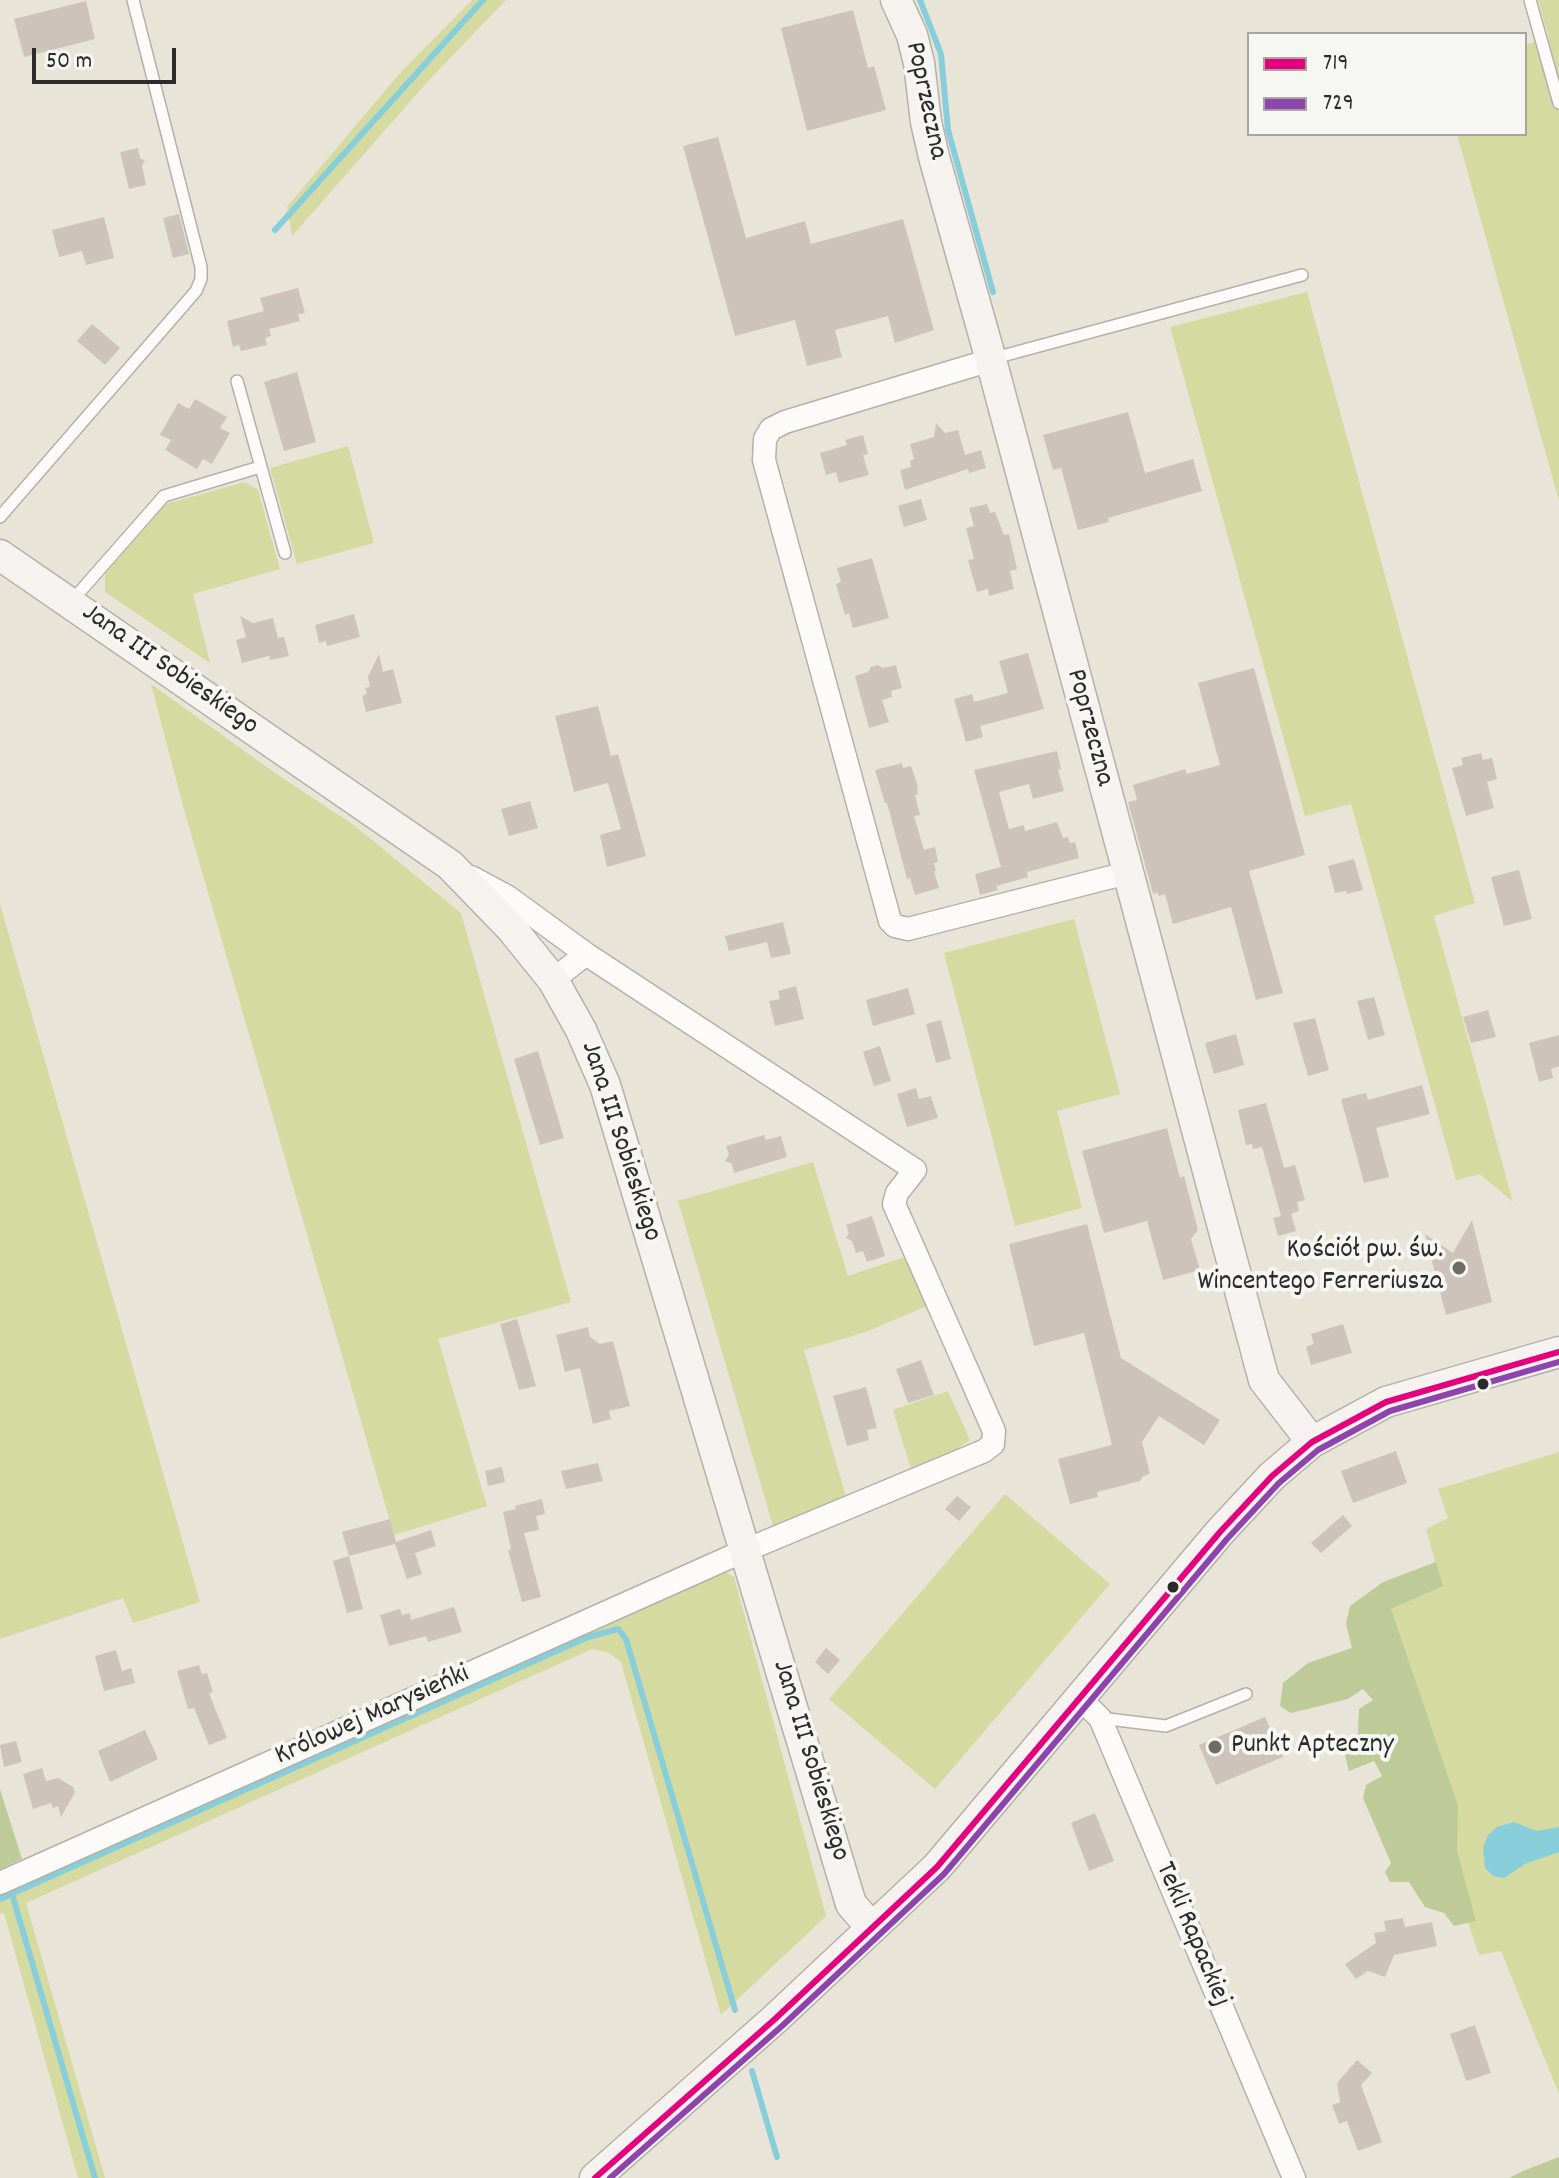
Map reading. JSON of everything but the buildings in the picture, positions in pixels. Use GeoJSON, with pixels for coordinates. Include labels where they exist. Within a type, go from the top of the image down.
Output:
{"type":"FeatureCollection","features":[{"type":"Feature","properties":{"kind":"main road","name":"Poprzeczna"},"geometry":{"type":"LineString","coordinates":[[896,0],[912,35],[934,157],[1264,1380],[1312,1442]]}},
{"type":"Feature","properties":{"kind":"main road","name":"Jana III Sobieskiego"},"geometry":{"type":"LineString","coordinates":[[0,555],[450,865],[511,928],[553,980],[581,1030],[605,1085],[851,1904],[872,1928]]}},
{"type":"Feature","properties":{"kind":"main road"},"geometry":{"type":"LineString","coordinates":[[595,2178],[775,2019],[937,1867],[1090,1708],[1220,1532],[1272,1476],[1312,1442],[1386,1402],[1559,1352]]}},
{"type":"Feature","properties":{"kind":"street"},"geometry":{"type":"LineString","coordinates":[[991,360],[785,422],[771,429],[765,439],[764,460],[890,921],[895,926],[908,929],[1127,873]]}},
{"type":"Feature","properties":{"kind":"street"},"geometry":{"type":"LineString","coordinates":[[450,865],[508,897],[586,954],[553,980]]}},
{"type":"Feature","properties":{"kind":"street","name":"Królowej Marysieńki"},"geometry":{"type":"LineString","coordinates":[[0,1883],[746,1550],[984,1451],[993,1444],[994,1431],[894,1204],[897,1193],[915,1170],[586,954]]}},
{"type":"Feature","properties":{"kind":"street","name":"Tekli Rapackiej"},"geometry":{"type":"LineString","coordinates":[[1090,1708],[1294,2178]]}},
{"type":"Feature","properties":{"kind":"lane"},"geometry":{"type":"LineString","coordinates":[[0,517],[196,291],[201,279],[201,267],[133,0]]}},
{"type":"Feature","properties":{"kind":"lane"},"geometry":{"type":"LineString","coordinates":[[1530,0],[1559,103]]}},
{"type":"Feature","properties":{"kind":"lane"},"geometry":{"type":"LineString","coordinates":[[991,360],[1302,275]]}},
{"type":"Feature","properties":{"kind":"lane"},"geometry":{"type":"LineString","coordinates":[[237,381],[285,553]]}},
{"type":"Feature","properties":{"kind":"lane"},"geometry":{"type":"LineString","coordinates":[[70,603],[164,496],[260,467]]}},
{"type":"Feature","properties":{"kind":"lane"},"geometry":{"type":"LineString","coordinates":[[1090,1708],[1166,1726],[1246,1694]]}},
{"type":"Feature","properties":{"kind":"green space"},"geometry":{"type":"Polygon","coordinates":[[[472,0],[506,0],[430,79],[292,236],[287,207],[400,73],[472,0]]]}},
{"type":"Feature","properties":{"kind":"green space"},"geometry":{"type":"Polygon","coordinates":[[[1538,0],[1559,0],[1559,501],[1458,136],[1527,136],[1527,44],[1549,38],[1538,0]]]}},
{"type":"Feature","properties":{"kind":"green space"},"geometry":{"type":"Polygon","coordinates":[[[1307,292],[1475,903],[1434,916],[1513,1202],[1480,1174],[1456,1180],[1351,804],[1305,816],[1170,327],[1307,292]]]}},
{"type":"Feature","properties":{"kind":"green space"},"geometry":{"type":"Polygon","coordinates":[[[348,446],[374,543],[297,564],[270,468],[348,446]]]}},
{"type":"Feature","properties":{"kind":"green space"},"geometry":{"type":"Polygon","coordinates":[[[245,482],[258,490],[280,569],[193,594],[210,663],[105,592],[105,574],[166,504],[245,482]]]}},
{"type":"Feature","properties":{"kind":"green space"},"geometry":{"type":"Polygon","coordinates":[[[151,684],[355,826],[461,913],[571,1302],[438,1339],[487,1506],[394,1535],[183,806],[151,684]]]}},
{"type":"Feature","properties":{"kind":"green space"},"geometry":{"type":"Polygon","coordinates":[[[0,904],[200,1602],[133,1623],[123,1598],[0,1639],[0,904]]]}},
{"type":"Feature","properties":{"kind":"green space"},"geometry":{"type":"Polygon","coordinates":[[[1074,919],[1120,1094],[1057,1111],[1082,1208],[1015,1226],[944,953],[1074,919]]]}},
{"type":"Feature","properties":{"kind":"green space"},"geometry":{"type":"Polygon","coordinates":[[[813,1162],[848,1276],[905,1257],[927,1306],[866,1332],[804,1350],[846,1497],[773,1526],[678,1201],[813,1162]]]}},
{"type":"Feature","properties":{"kind":"green space"},"geometry":{"type":"Polygon","coordinates":[[[948,1391],[970,1440],[954,1451],[911,1469],[893,1410],[948,1391]]]}},
{"type":"Feature","properties":{"kind":"green space"},"geometry":{"type":"Polygon","coordinates":[[[1559,1452],[1559,2094],[1501,1951],[1479,1955],[1439,1834],[1391,1609],[1442,1586],[1426,1529],[1448,1518],[1438,1489],[1559,1452]]]}},
{"type":"Feature","properties":{"kind":"green space"},"geometry":{"type":"Polygon","coordinates":[[[1005,1494],[1110,1584],[935,1789],[829,1699],[1005,1494]]]}},
{"type":"Feature","properties":{"kind":"green space"},"geometry":{"type":"Polygon","coordinates":[[[1436,1562],[1443,1586],[1391,1609],[1458,1806],[1457,1851],[1476,1921],[1454,1926],[1444,1913],[1425,1907],[1409,1882],[1390,1882],[1385,1872],[1391,1863],[1363,1798],[1366,1785],[1382,1776],[1374,1761],[1349,1771],[1343,1747],[1358,1733],[1359,1709],[1373,1700],[1363,1689],[1348,1699],[1291,1713],[1280,1706],[1283,1683],[1308,1663],[1352,1648],[1346,1624],[1350,1606],[1383,1582],[1436,1562]]]}},
{"type":"Feature","properties":{"kind":"green space"},"geometry":{"type":"Polygon","coordinates":[[[722,1570],[734,1577],[826,1916],[721,2015],[621,1662],[609,1653],[592,1649],[26,1903],[105,2178],[78,2178],[4,1913],[0,1914],[0,1893],[722,1570]]]}},
{"type":"Feature","properties":{"kind":"green space"},"geometry":{"type":"Polygon","coordinates":[[[0,1789],[22,1859],[0,1869],[0,1789]]]}},
{"type":"Feature","properties":{"kind":"green space"},"geometry":{"type":"Polygon","coordinates":[[[1559,2157],[1559,2178],[1509,2178],[1523,2171],[1559,2157]]]}},
{"type":"Feature","properties":{"kind":"water"},"geometry":{"type":"Polygon","coordinates":[[[1514,1822],[1537,1831],[1559,1827],[1559,1852],[1525,1864],[1504,1878],[1493,1876],[1485,1868],[1483,1848],[1488,1835],[1497,1827],[1514,1822]]]}},
{"type":"Feature","properties":{"kind":"waterway"},"geometry":{"type":"LineString","coordinates":[[275,230],[483,0]]}},
{"type":"Feature","properties":{"kind":"waterway"},"geometry":{"type":"LineString","coordinates":[[920,0],[941,54],[948,130],[993,292]]}},
{"type":"Feature","properties":{"kind":"waterway"},"geometry":{"type":"LineString","coordinates":[[0,1899],[588,1637],[618,1629],[626,1639],[735,2010]]}},
{"type":"Feature","properties":{"kind":"waterway"},"geometry":{"type":"LineString","coordinates":[[12,1894],[95,2178]]}},
{"type":"Feature","properties":{"kind":"waterway"},"geometry":{"type":"LineString","coordinates":[[752,2071],[777,2157]]}},
{"type":"Feature","properties":{"kind":"transit line","name":"719"},"geometry":{"type":"LineString","coordinates":[[595,2178],[775,2019],[937,1867],[1220,1532],[1272,1476],[1312,1442],[1386,1402],[1559,1352]]}},
{"type":"Feature","properties":{"kind":"transit line","name":"729"},"geometry":{"type":"LineString","coordinates":[[610,2178],[782,2026],[944,1874],[1227,1539],[1279,1483],[1318,1450],[1390,1411],[1559,1362]]}},
{"type":"Feature","properties":{"kind":"place","name":"Kościół pw. św. Wincentego Ferreriusza"},"geometry":{"type":"Point","coordinates":[1459,1268]}},
{"type":"Feature","properties":{"kind":"place","name":"Punkt Apteczny"},"geometry":{"type":"Point","coordinates":[1215,1747]}}]}
